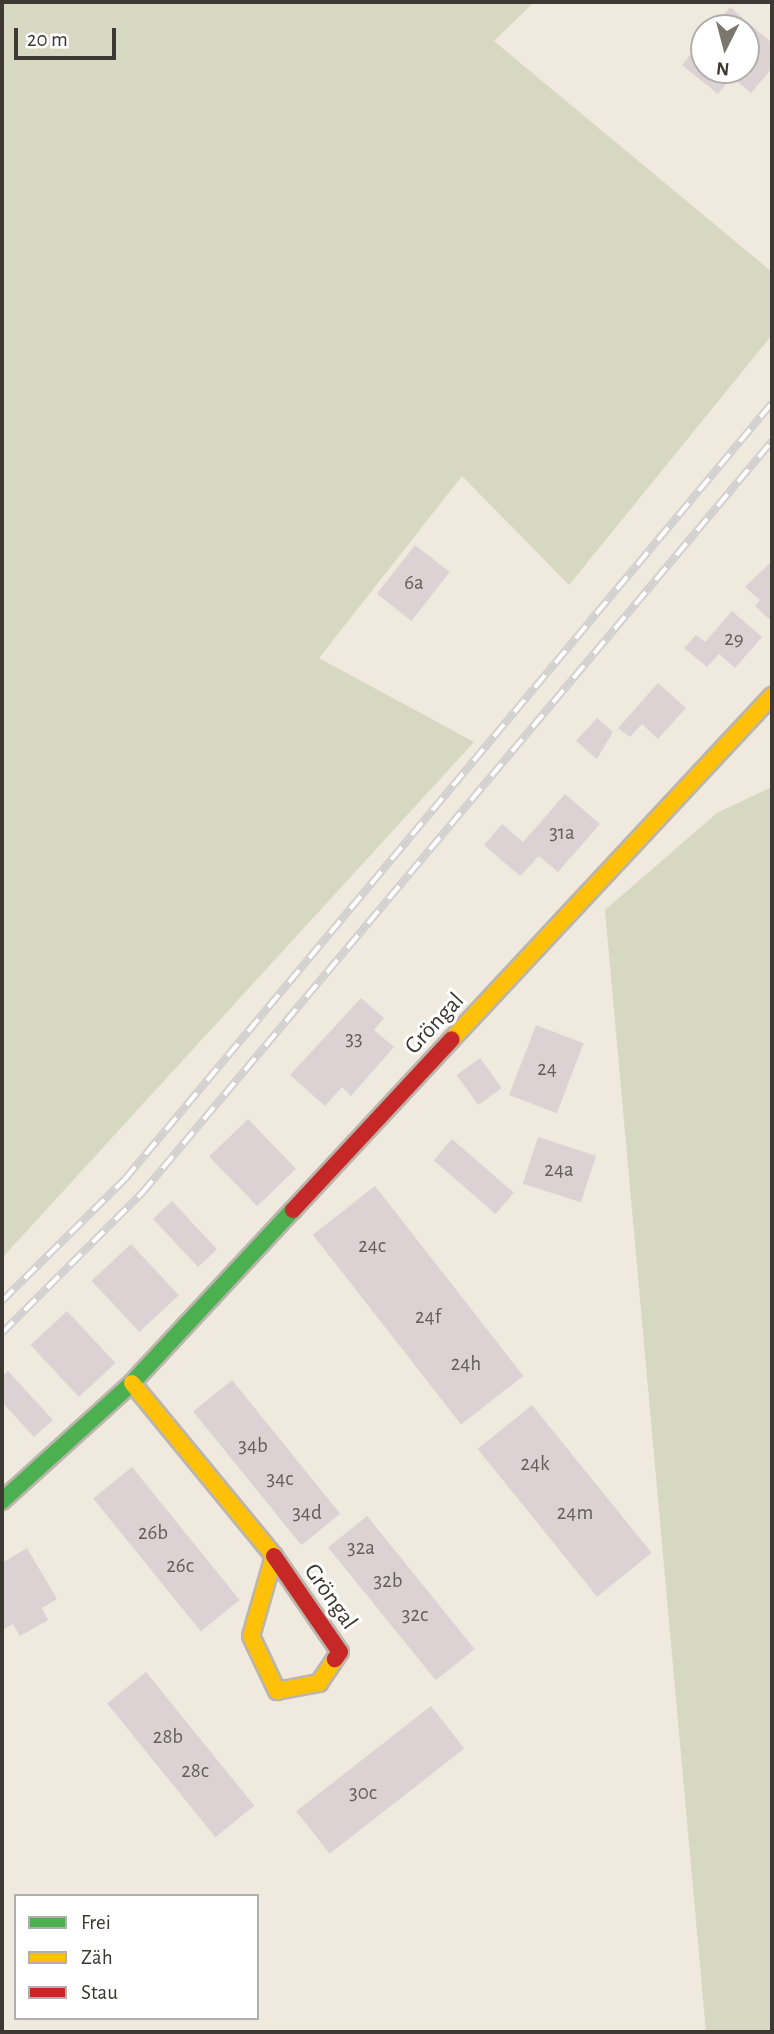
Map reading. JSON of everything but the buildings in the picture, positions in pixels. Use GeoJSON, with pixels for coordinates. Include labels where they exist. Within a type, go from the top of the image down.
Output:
{"type":"FeatureCollection","features":[{"type":"Feature","properties":{"kind":"street","name":"Gröngal"},"geometry":{"type":"LineString","coordinates":[[2,1501],[132,1383],[772,696]]}},
{"type":"Feature","properties":{"kind":"street","name":"Gröngal"},"geometry":{"type":"LineString","coordinates":[[132,1383],[274,1556],[340,1652],[319,1683],[277,1691],[251,1636],[274,1556]]}},
{"type":"Feature","properties":{"kind":"green space"},"geometry":{"type":"Polygon","coordinates":[[[2,2],[534,2],[494,41],[772,272],[772,335],[569,585],[462,476],[319,658],[474,742],[2,1258],[2,2]]]}},
{"type":"Feature","properties":{"kind":"green space"},"geometry":{"type":"Polygon","coordinates":[[[772,787],[772,2032],[706,2032],[605,910],[717,813],[772,787]]]}},
{"type":"Feature","properties":{"kind":"railway"},"geometry":{"type":"LineString","coordinates":[[2,1301],[125,1179],[772,403]]}},
{"type":"Feature","properties":{"kind":"railway"},"geometry":{"type":"LineString","coordinates":[[2,1333],[142,1193],[772,441]]}},
{"type":"Feature","properties":{"kind":"traffic: fast"},"geometry":{"type":"LineString","coordinates":[[2,1501],[132,1383],[293,1210]]}},
{"type":"Feature","properties":{"kind":"traffic: slow"},"geometry":{"type":"LineString","coordinates":[[452,1039],[772,696]]}},
{"type":"Feature","properties":{"kind":"traffic: slow"},"geometry":{"type":"LineString","coordinates":[[132,1383],[274,1556],[251,1636],[277,1691],[319,1683],[335,1659]]}},
{"type":"Feature","properties":{"kind":"traffic: jam"},"geometry":{"type":"LineString","coordinates":[[293,1210],[452,1039]]}},
{"type":"Feature","properties":{"kind":"traffic: jam"},"geometry":{"type":"LineString","coordinates":[[274,1556],[340,1652],[335,1659]]}}]}
